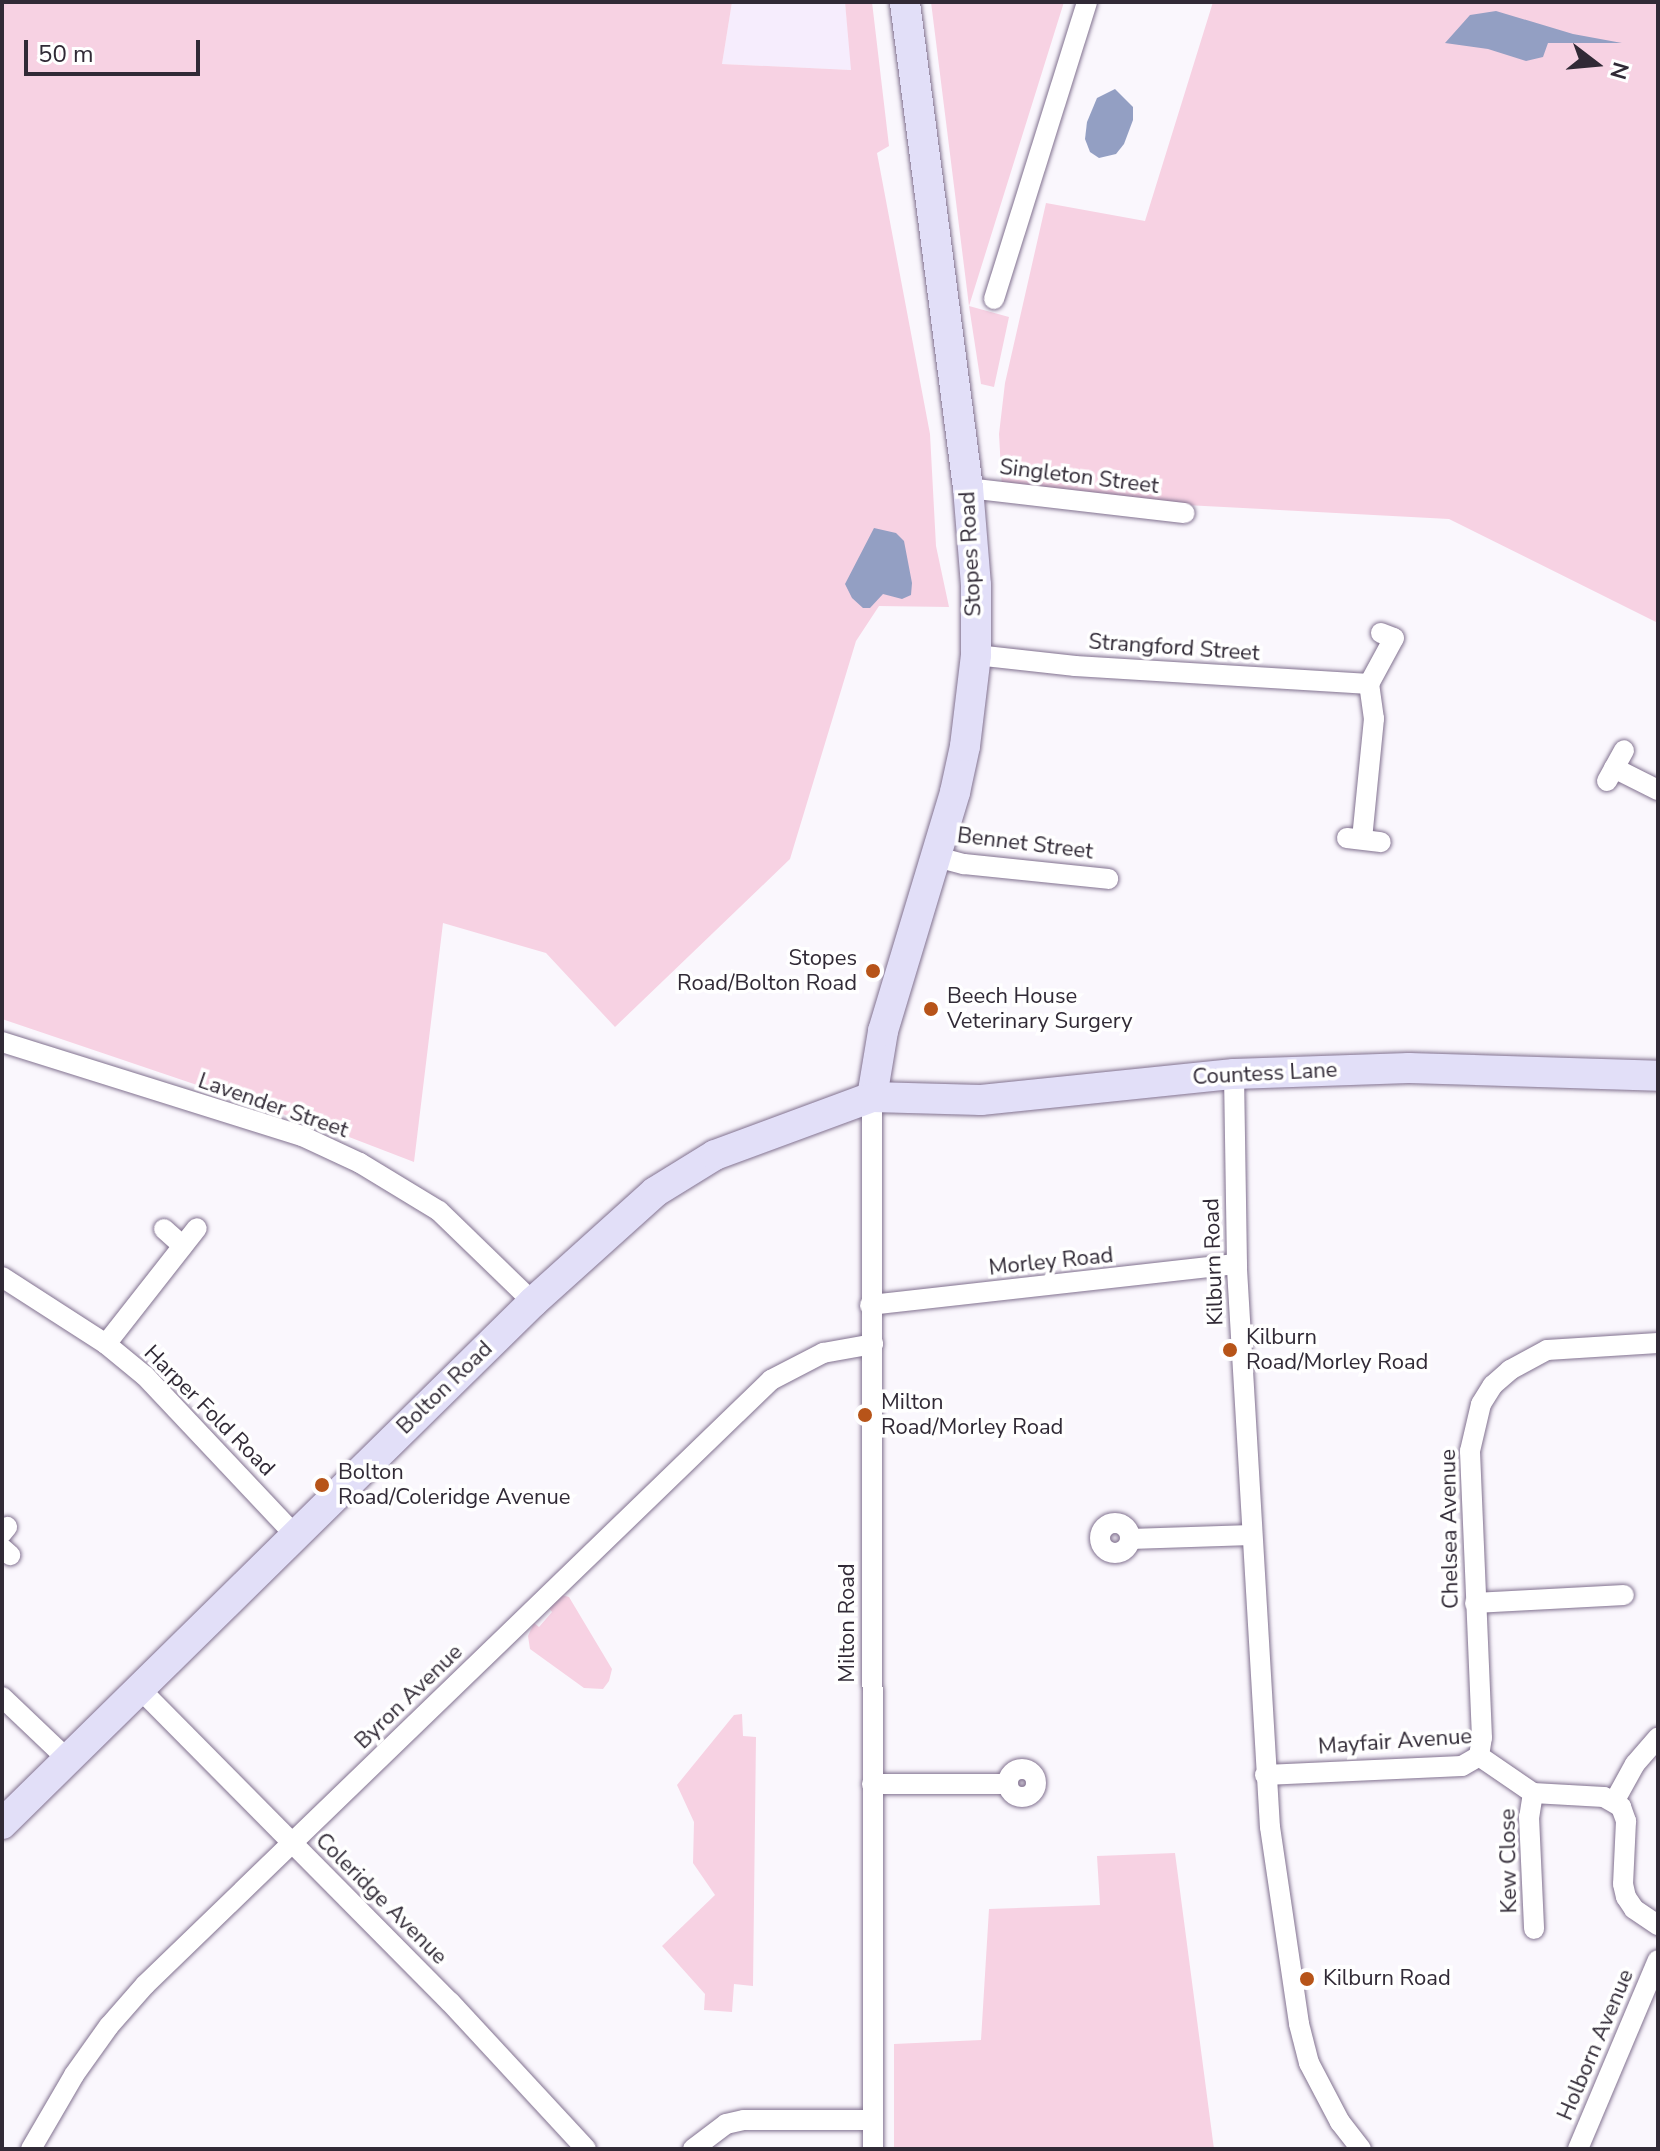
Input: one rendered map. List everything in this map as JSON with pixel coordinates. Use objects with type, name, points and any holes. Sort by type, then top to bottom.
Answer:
[{"type":"main road","name":"Stopes Road","points":[[872,1097],[883,1031],[937,857],[965,746],[976,655],[976,585],[968,488],[905,2]]},
{"type":"main road","name":"Countess Lane","points":[[872,1097],[981,1100],[1234,1074],[1409,1068],[1658,1076]]},
{"type":"main road","name":"Bolton Road","points":[[2,1824],[533,1302],[655,1192],[715,1155],[872,1097]]},
{"type":"street","points":[[994,299],[1087,2]]},
{"type":"street","name":"Singleton Street","points":[[968,488],[1185,513]]},
{"type":"street","points":[[1363,839],[1374,719],[1369,684],[1394,638],[1381,633]]},
{"type":"street","name":"Strangford Street","points":[[976,655],[1075,666],[1369,684]]},
{"type":"street","points":[[1615,766],[1658,790]]},
{"type":"street","name":"Bennet Street","points":[[937,857],[964,864],[1108,879]]},
{"type":"street","name":"Lavender Street","points":[[2,1042],[302,1136],[360,1163],[439,1211],[533,1302]]},
{"type":"street","name":"Kilburn Road","points":[[1234,1074],[1237,1264],[1265,1775],[1299,2024],[1309,2063],[1324,2095],[1361,2149]]},
{"type":"street","name":"Milton Road","points":[[872,1097],[873,2149]]},
{"type":"street","points":[[106,1344],[197,1228]]},
{"type":"street","points":[[164,1229],[183,1246]]},
{"type":"street","name":"Morley Road","points":[[870,1305],[1237,1264]]},
{"type":"street","name":"Harper Fold Road","points":[[2,1277],[106,1344],[155,1386],[294,1534]]},
{"type":"street","name":"Chelsea Avenue","points":[[1479,1756],[1482,1738],[1470,1451],[1481,1404],[1493,1385],[1529,1357],[1547,1350],[1658,1343]]},
{"type":"street","name":"Byron Avenue","points":[[31,2149],[74,2075],[124,2008],[771,1380],[823,1353],[873,1344]]},
{"type":"street","points":[[1130,1539],[1252,1535]]},
{"type":"street","points":[[1475,1603],[1624,1595]]},
{"type":"street","name":"Coleridge Avenue","points":[[138,1687],[450,2002],[586,2149]]},
{"type":"street","points":[[2,1697],[66,1758]]},
{"type":"street","points":[[1614,1802],[1635,1764],[1658,1738]]},
{"type":"street","name":"Mayfair Avenue","points":[[1265,1775],[1462,1766],[1472,1763],[1479,1756],[1533,1793]]},
{"type":"street","points":[[872,1784],[1007,1784]]},
{"type":"street","points":[[1533,1793],[1586,1794],[1621,1807],[1626,1821],[1623,1884],[1626,1897],[1634,1909],[1658,1925]]},
{"type":"street","name":"Kew Close","points":[[1533,1793],[1529,1817],[1534,1929]]},
{"type":"street","name":"Holborn Avenue","points":[[1578,2149],[1658,1960]]},
{"type":"street","points":[[693,2149],[726,2124],[744,2120],[873,2120]]},
{"type":"shaded area","points":[[2,2],[732,2],[722,64],[851,70],[845,2],[872,2],[889,146],[877,153],[930,434],[936,546],[949,607],[879,606],[856,641],[790,859],[615,1027],[546,953],[443,923],[414,1162],[336,1132],[2,1019]]},
{"type":"shaded area","points":[[732,2],[845,2],[852,70],[722,64]]},
{"type":"shaded area","points":[[931,2],[1064,2],[969,306]]},
{"type":"shaded area","points":[[1213,2],[1658,2],[1658,623],[1449,519],[1166,504],[1002,488],[999,434],[1005,383],[1046,203],[1145,221]]},
{"type":"shaded area","points":[[969,306],[1009,317],[994,387],[981,384]]},
{"type":"shaded area","points":[[562,1595],[569,1597],[612,1669],[603,1689],[584,1688],[530,1649],[528,1636],[534,1623],[539,1627],[552,1612],[549,1608]]},
{"type":"shaded area","points":[[742,1714],[743,1736],[756,1737],[753,1986],[734,1984],[732,2012],[704,2010],[705,1994],[662,1946],[715,1895],[693,1863],[694,1822],[677,1785],[734,1715]]},
{"type":"shaded area","points":[[1175,1853],[1214,2149],[894,2149],[894,2044],[981,2040],[989,1909],[1100,1905],[1097,1856]]},
{"type":"water","points":[[1496,11],[1573,34],[1622,43],[1548,43],[1543,57],[1526,61],[1488,49],[1445,43],[1470,15]]},
{"type":"water","points":[[1115,89],[1133,107],[1133,120],[1124,144],[1116,154],[1099,158],[1090,152],[1085,139],[1087,122],[1097,98]]},
{"type":"water","points":[[874,528],[896,533],[904,541],[912,583],[911,595],[902,599],[883,594],[870,608],[863,608],[852,598],[845,584]]},
{"type":"place","name":"Stopes Road/Bolton Road","points":[[873,971]]},
{"type":"place","name":"Beech House Veterinary Surgery","points":[[931,1009]]},
{"type":"place","name":"Kilburn Road/Morley Road","points":[[1230,1350]]},
{"type":"place","name":"Milton Road/Morley Road","points":[[865,1415]]},
{"type":"place","name":"Bolton Road/Coleridge Avenue","points":[[322,1485]]},
{"type":"place","name":"Kilburn Road","points":[[1307,1979]]}]
